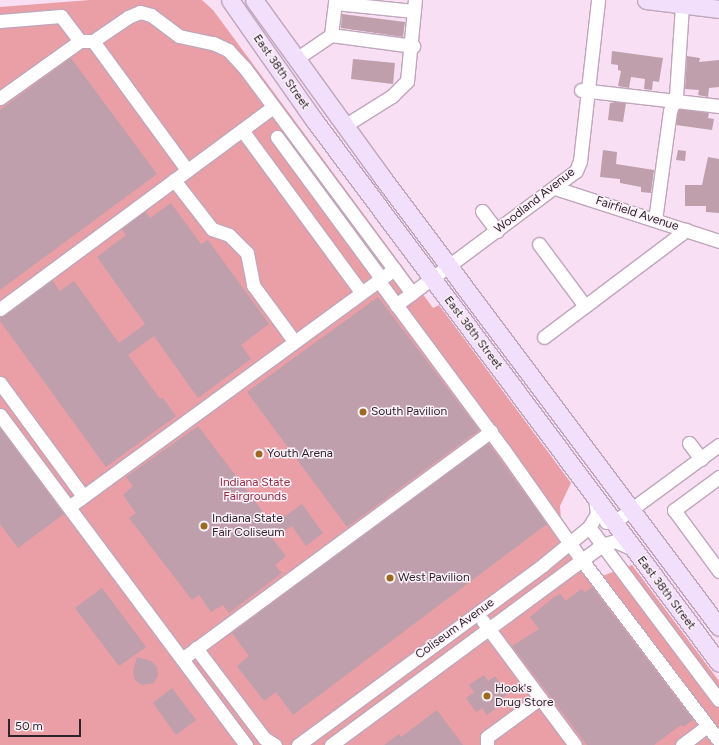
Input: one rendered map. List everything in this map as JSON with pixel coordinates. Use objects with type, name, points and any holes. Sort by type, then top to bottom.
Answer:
[{"type":"main road","name":"East 38th Street","points":[[230,0],[314,120],[719,663]]},
{"type":"main road","name":"East 38th Street","points":[[254,0],[344,126],[719,627]]},
{"type":"main road","points":[[265,0],[279,37]]},
{"type":"main road","points":[[646,0],[719,9]]},
{"type":"street","name":"Woodland Avenue","points":[[396,305],[555,188],[572,175],[578,166],[585,90],[598,0]]},
{"type":"street","points":[[331,35],[335,1],[415,6],[413,46],[407,81],[404,86],[344,126]]},
{"type":"street","points":[[655,220],[670,112],[675,101],[681,46],[682,4]]},
{"type":"street","points":[[0,98],[80,41],[93,42],[128,17],[146,12],[179,36],[213,43],[228,50],[240,62],[412,293]]},
{"type":"street","points":[[0,21],[61,16],[80,41]]},
{"type":"street","points":[[296,60],[331,35],[413,46]]},
{"type":"street","points":[[93,42],[187,170]]},
{"type":"street","points":[[585,90],[719,106]]},
{"type":"street","points":[[0,309],[274,107]]},
{"type":"street","points":[[242,130],[361,292]]},
{"type":"street","points":[[277,137],[396,305],[491,431],[570,543],[719,741]]},
{"type":"street","points":[[174,180],[212,229],[229,235],[246,253],[254,285],[294,341]]},
{"type":"street","name":"Fairfield Avenue","points":[[555,188],[719,241]]},
{"type":"street","points":[[482,211],[496,231]]},
{"type":"street","points":[[544,337],[686,230]]},
{"type":"street","points":[[539,244],[585,306]]},
{"type":"street","points":[[69,507],[394,268]]},
{"type":"street","points":[[0,383],[83,496]]},
{"type":"street","points":[[0,415],[246,745]]},
{"type":"street","points":[[11,430],[26,419]]},
{"type":"street","points":[[182,659],[491,431]]},
{"type":"street","points":[[689,443],[701,459]]},
{"type":"street","points":[[606,543],[614,522],[719,446]]},
{"type":"street","points":[[43,472],[57,461]]},
{"type":"street","points":[[719,477],[674,510],[719,571]]},
{"type":"street","points":[[592,524],[598,508],[593,495]]},
{"type":"street","points":[[592,524],[614,522]]},
{"type":"street","points":[[592,524],[719,700]]},
{"type":"street","name":"Coliseum Avenue","points":[[298,745],[521,581],[592,524]]},
{"type":"street","points":[[606,543],[621,543],[636,551]]},
{"type":"street","name":"Coliseum Avenue","points":[[331,745],[488,628],[606,543]]},
{"type":"street","points":[[521,581],[532,596]]},
{"type":"street","points":[[477,613],[575,745]]},
{"type":"street","points":[[433,645],[445,661]]},
{"type":"street","points":[[196,648],[265,743]]},
{"type":"street","points":[[202,685],[216,674]]},
{"type":"street","points":[[390,677],[401,694]]},
{"type":"street","points":[[487,745],[487,737],[540,698]]},
{"type":"street","points":[[346,710],[357,726]]},
{"type":"street","points":[[682,745],[707,726]]},
{"type":"green space","name":"Indiana State Fairgrounds","points":[[90,0],[202,0],[213,10],[433,308],[439,305],[571,483],[560,506],[561,521],[578,545],[602,576],[632,565],[719,681],[719,745],[0,745],[0,7]]},
{"type":"building","points":[[342,14],[405,22],[403,37],[341,28]]},
{"type":"building","points":[[612,51],[663,58],[659,82],[653,81],[652,90],[644,89],[645,79],[631,77],[629,88],[618,86],[621,71],[618,70],[618,65],[611,64]]},
{"type":"building","points":[[687,56],[700,58],[699,62],[719,60],[719,87],[709,88],[708,97],[698,95],[699,90],[685,89]]},
{"type":"building","points":[[71,58],[157,174],[0,290],[0,110]]},
{"type":"building","points":[[353,59],[395,63],[393,84],[351,79]]},
{"type":"building","points":[[610,103],[626,103],[623,122],[608,120]]},
{"type":"building","points":[[679,109],[709,113],[708,118],[714,119],[712,130],[676,125]]},
{"type":"building","points":[[603,150],[617,152],[616,164],[654,170],[651,193],[641,192],[641,187],[620,183],[620,179],[600,177]]},
{"type":"building","points":[[678,150],[686,151],[685,161],[676,160]]},
{"type":"building","points":[[708,157],[719,159],[719,213],[706,212],[706,206],[685,206],[685,185],[702,185]]},
{"type":"building","points":[[171,203],[201,244],[208,240],[269,324],[241,345],[251,359],[198,398],[154,336],[128,355],[160,399],[163,398],[176,416],[106,467],[0,321],[0,318],[52,280],[60,291],[74,281],[119,343],[145,324],[97,257],[126,235],[122,230],[145,211],[150,218]]},
{"type":"building","name":"South Pavilion","points":[[378,297],[479,430],[347,527],[247,392]]},
{"type":"building","name":"Indiana State Fair Coliseum","points":[[198,426],[273,525],[302,504],[323,533],[306,546],[292,526],[272,538],[286,556],[275,565],[282,573],[229,613],[223,605],[211,612],[199,595],[192,600],[129,518],[136,513],[123,495],[133,486],[126,477]]},
{"type":"building","points":[[0,428],[64,514],[18,548],[0,524]]},
{"type":"building","name":"West Pavilion","points":[[488,443],[547,524],[293,715],[276,692],[264,701],[237,666],[249,656],[232,633]]},
{"type":"building","points":[[592,587],[693,720],[683,727],[681,725],[654,745],[587,745],[512,646],[539,629],[530,617],[554,597],[560,594],[566,601],[581,589],[585,592]]},
{"type":"building","points":[[102,588],[146,647],[119,666],[75,608]]},
{"type":"building","points":[[137,657],[151,661],[157,667],[158,675],[154,683],[142,685],[135,680],[133,672]]},
{"type":"building","name":"Hook's Drug Store","points":[[484,675],[488,681],[495,676],[508,694],[503,697],[506,701],[487,715],[482,708],[476,712],[466,698],[474,692],[469,685]]},
{"type":"building","points":[[172,688],[196,720],[176,735],[153,703]]},
{"type":"building","points":[[437,710],[463,745],[384,745],[399,734],[401,737]]},
{"type":"place","name":"South Pavilion","points":[[363,412]]},
{"type":"place","name":"Youth Arena","points":[[259,454]]},
{"type":"place","name":"Indiana State Fair Coliseum","points":[[204,526]]},
{"type":"place","name":"West Pavilion","points":[[390,578]]},
{"type":"place","name":"Hook's Drug Store","points":[[487,696]]}]
